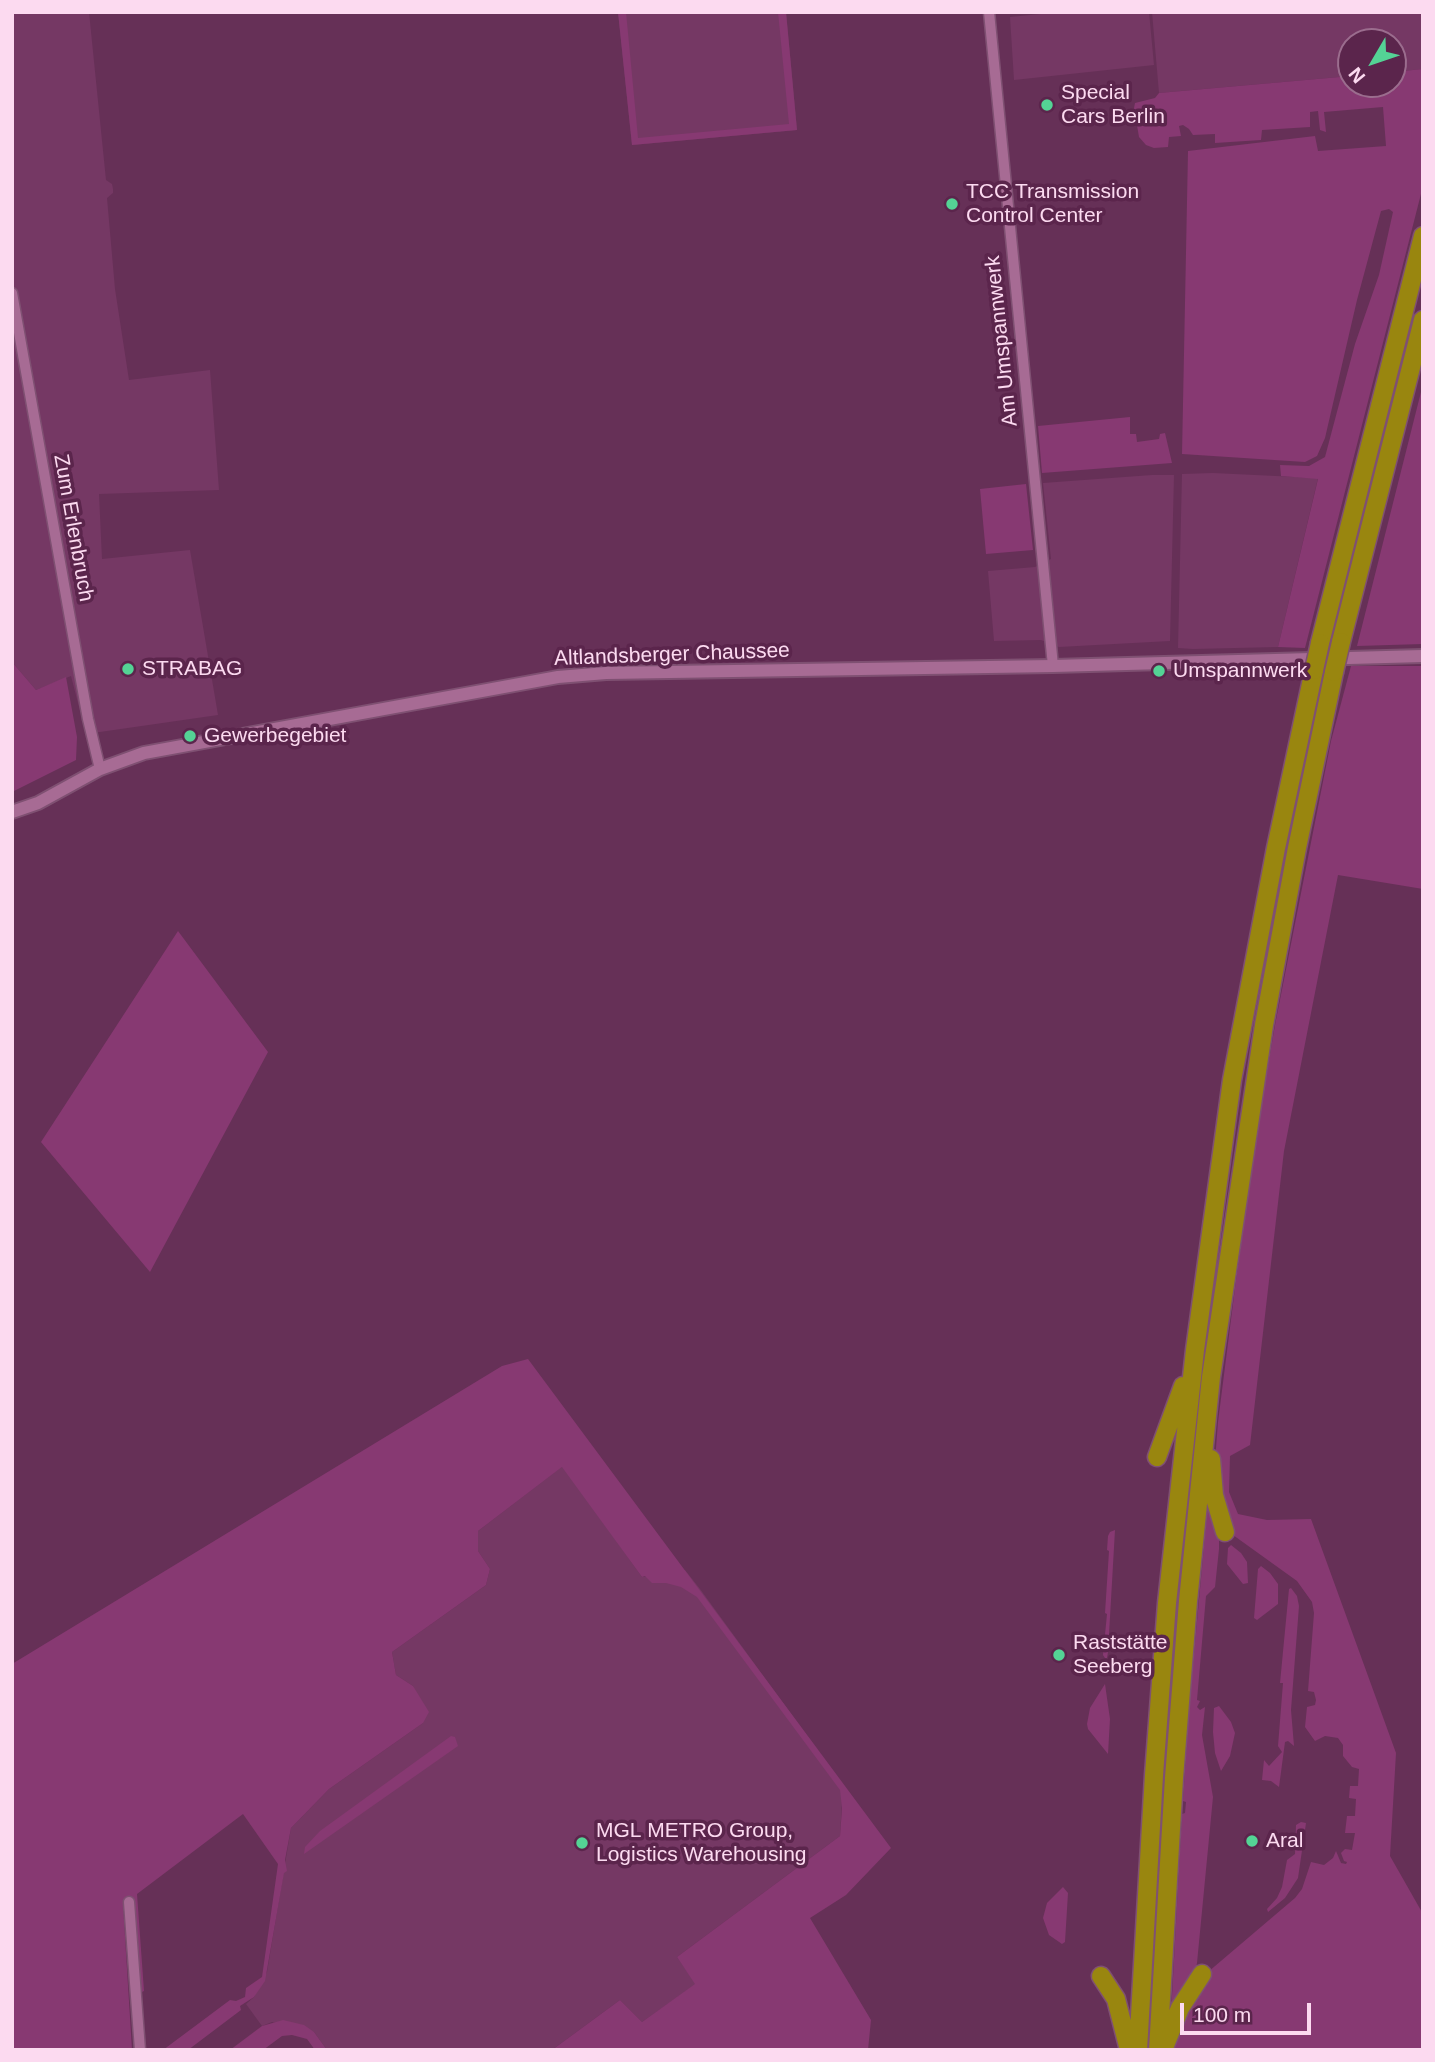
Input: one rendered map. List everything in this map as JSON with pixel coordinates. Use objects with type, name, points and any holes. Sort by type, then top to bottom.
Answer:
[{"type":"highway","points":[[1138,2050],[1167,1603],[1195,1350],[1232,1080],[1276,848],[1320,643],[1423,236]]},
{"type":"highway","points":[[1161,2050],[1174,1778],[1188,1601],[1208,1406],[1264,1025],[1334,671],[1423,320]]},
{"type":"highway","points":[[1157,1457],[1195,1350]]},
{"type":"highway","points":[[1208,1406],[1212,1483],[1225,1532]]},
{"type":"highway","points":[[1161,2050],[1180,2008],[1202,1973]]},
{"type":"highway","points":[[1101,1976],[1116,1999],[1129,2050]]},
{"type":"street","name":"Am Umspannwerk","points":[[989,12],[1053,666]]},
{"type":"street","name":"Zum Erlenbruch","points":[[12,293],[88,719],[100,769]]},
{"type":"street","name":"Altlandsberger Chaussee","points":[[12,812],[38,803],[124,758],[166,748],[558,677],[606,673],[1053,666],[1423,656]]},
{"type":"street","points":[[129,1902],[140,2050]]},
{"type":"shaded area","points":[[12,12],[89,12],[106,180],[112,184],[113,189],[113,193],[107,198],[115,289],[129,380],[210,370],[219,490],[99,494],[102,559],[190,550],[218,715],[86,734],[71,676],[36,690],[12,662]]},
{"type":"shaded area","points":[[618,12],[786,12],[797,130],[632,145]]},
{"type":"shaded area","points":[[618,12],[626,12],[638,138],[789,124],[778,12],[786,12],[797,130],[632,145]]},
{"type":"shaded area","name":"Special Cars Berlin","points":[[1061,12],[1149,12],[1154,65],[1014,80],[1010,17]]},
{"type":"shaded area","points":[[1152,12],[1423,12],[1423,69],[1407,71],[1407,28],[1337,28],[1337,77],[1159,93]]},
{"type":"shaded area","points":[[1423,69],[1423,186],[1305,648],[1278,647],[1318,479],[1281,476],[1280,465],[1309,466],[1325,457],[1355,344],[1379,275],[1393,212],[1389,209],[1381,211],[1325,438],[1317,456],[1305,462],[1182,454],[1188,151],[1315,136],[1318,151],[1386,146],[1383,107],[1324,112],[1326,132],[1320,130],[1318,111],[1310,112],[1310,127],[1262,130],[1261,140],[1215,143],[1215,134],[1193,135],[1183,125],[1179,126],[1181,136],[1169,137],[1168,147],[1154,148],[1146,145],[1139,137],[1135,103],[1155,98],[1159,93],[1337,77],[1337,98],[1407,98],[1407,71]]},
{"type":"shaded area","points":[[1423,384],[1423,644],[1357,646]]},
{"type":"shaded area","points":[[1130,417],[1130,434],[1136,434],[1137,442],[1159,439],[1160,434],[1165,433],[1172,463],[1042,473],[1038,426]]},
{"type":"shaded area","points":[[1182,474],[1318,478],[1278,647],[1178,648]]},
{"type":"shaded area","points":[[1174,475],[1170,641],[1059,647],[1041,640],[994,641],[988,571],[1035,567],[1051,559],[1043,483]]},
{"type":"shaded area","points":[[1026,484],[1033,550],[986,554],[980,489]]},
{"type":"shaded area","points":[[12,662],[36,690],[66,677],[77,737],[76,760],[12,792]]},
{"type":"shaded area","points":[[1351,666],[1423,666],[1423,889],[1338,875],[1284,1151],[1250,1445],[1230,1456],[1229,1492],[1238,1514],[1267,1520],[1311,1519],[1396,1753],[1390,1856],[1423,1914],[1423,2050],[1172,2050],[1175,2035],[1208,1972],[1295,1898],[1302,1889],[1311,1862],[1324,1865],[1333,1858],[1336,1851],[1341,1863],[1346,1864],[1341,1853],[1345,1849],[1352,1850],[1355,1833],[1345,1833],[1347,1816],[1355,1816],[1356,1799],[1349,1798],[1350,1786],[1358,1786],[1359,1769],[1352,1767],[1343,1756],[1343,1745],[1338,1738],[1325,1736],[1315,1741],[1305,1727],[1307,1707],[1315,1705],[1316,1700],[1314,1692],[1308,1691],[1314,1613],[1312,1602],[1297,1581],[1233,1535],[1214,1474],[1218,1422],[1254,1147],[1275,1025],[1331,741]]},
{"type":"shaded area","points":[[178,931],[268,1052],[150,1272],[41,1142]]},
{"type":"shaded area","points":[[528,1359],[891,1848],[846,1895],[810,1918],[871,2020],[868,2050],[552,2050],[620,2000],[642,2022],[695,1984],[677,1957],[840,1836],[842,1808],[840,1790],[697,1597],[681,1587],[652,1583],[645,1576],[642,1577],[562,1467],[478,1531],[478,1551],[490,1569],[486,1585],[392,1652],[396,1675],[413,1686],[429,1712],[423,1723],[329,1789],[291,1828],[285,1860],[287,1871],[284,1873],[265,1981],[254,1997],[188,2050],[163,2050],[230,2000],[236,2001],[245,1997],[246,1988],[262,1977],[278,1864],[243,1814],[137,1894],[144,1991],[140,1993],[132,1897],[123,1904],[132,2050],[12,2050],[12,1664],[502,1366]]},
{"type":"shaded area","points":[[563,1466],[642,1577],[685,1570],[700,1589],[843,1785],[840,1836],[677,1957],[696,1984],[642,2022],[620,2000],[552,2050],[327,2050],[314,2032],[272,2022],[262,2026],[246,2004],[254,1997],[267,1972],[291,1828],[329,1789],[423,1723],[413,1686],[396,1675],[392,1652],[486,1585],[490,1569],[478,1551],[478,1531]]},
{"type":"shaded area","points":[[1209,1492],[1219,1535],[1219,1549],[1215,1587],[1206,1596],[1197,1700],[1200,1701],[1197,1707],[1200,1710],[1205,1707],[1202,1735],[1213,1797],[1195,1974],[1171,2014],[1182,1814],[1185,1813],[1186,1802],[1183,1801],[1189,1708]]},
{"type":"shaded area","points":[[1115,1530],[1108,1652],[1105,1658],[1108,1536]]},
{"type":"shaded area","points":[[1231,1545],[1247,1562],[1248,1583],[1243,1584],[1227,1564],[1228,1548]]},
{"type":"shaded area","points":[[1261,1566],[1278,1584],[1278,1604],[1257,1620],[1254,1618],[1258,1569]]},
{"type":"shaded area","points":[[1291,1588],[1297,1596],[1299,1606],[1291,1710],[1294,1746],[1288,1741],[1285,1742],[1279,1787],[1271,1781],[1262,1780],[1264,1760],[1269,1766],[1282,1752],[1278,1746],[1283,1683],[1280,1683]]},
{"type":"shaded area","points":[[1105,1684],[1110,1719],[1108,1754],[1087,1724],[1090,1708]]},
{"type":"shaded area","points":[[1219,1706],[1231,1722],[1235,1733],[1230,1756],[1221,1771],[1215,1753],[1213,1732],[1214,1708]]},
{"type":"shaded area","points":[[451,1736],[455,1737],[458,1746],[304,1854],[305,1847],[320,1831]]},
{"type":"shaded area","points":[[1306,1823],[1298,1878],[1285,1898],[1268,1912],[1267,1909],[1282,1887],[1287,1860],[1295,1854],[1296,1825]]},
{"type":"shaded area","points":[[1063,1887],[1068,1893],[1065,1942],[1062,1944],[1049,1935],[1043,1918],[1047,1903]]},
{"type":"shaded area","points":[[283,2020],[304,2025],[314,2032],[327,2050],[315,2050],[307,2039],[292,2035],[282,2036],[263,2050],[230,2050],[262,2026]]},
{"type":"place","name":"Special Cars Berlin","points":[[1047,105]]},
{"type":"place","name":"TCC Transmission Control Center","points":[[952,204]]},
{"type":"place","name":"STRABAG","points":[[128,669]]},
{"type":"place","name":"Umspannwerk","points":[[1159,671]]},
{"type":"place","name":"Gewerbegebiet","points":[[190,736]]},
{"type":"place","name":"Raststätte Seeberg","points":[[1059,1655]]},
{"type":"place","name":"Aral","points":[[1252,1841]]},
{"type":"place","name":"MGL METRO Group, Logistics Warehousing","points":[[582,1843]]}]
